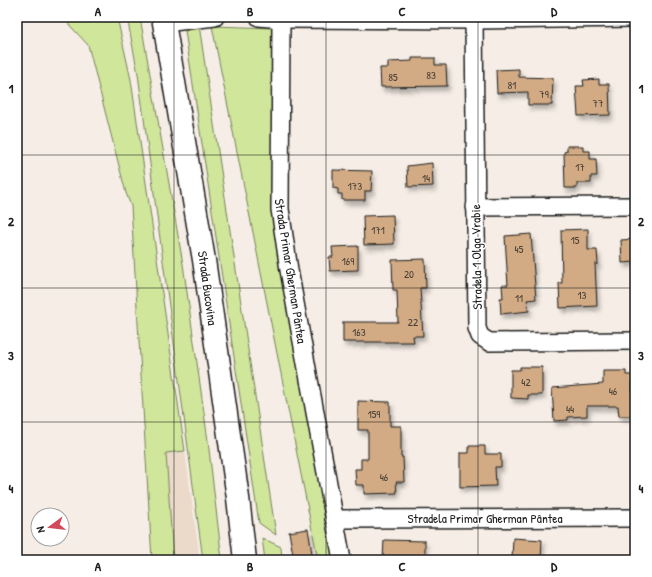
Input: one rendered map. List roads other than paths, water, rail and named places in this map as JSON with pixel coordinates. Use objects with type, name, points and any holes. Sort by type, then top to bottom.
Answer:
[{"type":"main road","name":"Strada Bucovina","points":[[164,20],[204,260],[245,560]]},
{"type":"street","points":[[164,20],[215,17]]},
{"type":"street","points":[[259,17],[281,19],[635,18]]},
{"type":"street","name":"Strada Primar Gherman Pântea","points":[[281,19],[280,208],[289,270],[342,560]]},
{"type":"street","name":"Stradela 1 Olga Vrabie","points":[[478,19],[475,207],[477,328],[480,336],[484,340],[490,342],[635,341]]},
{"type":"street","points":[[475,207],[635,206]]},
{"type":"street","name":"Stradela Primar Gherman Pântea","points":[[334,519],[635,518]]}]
